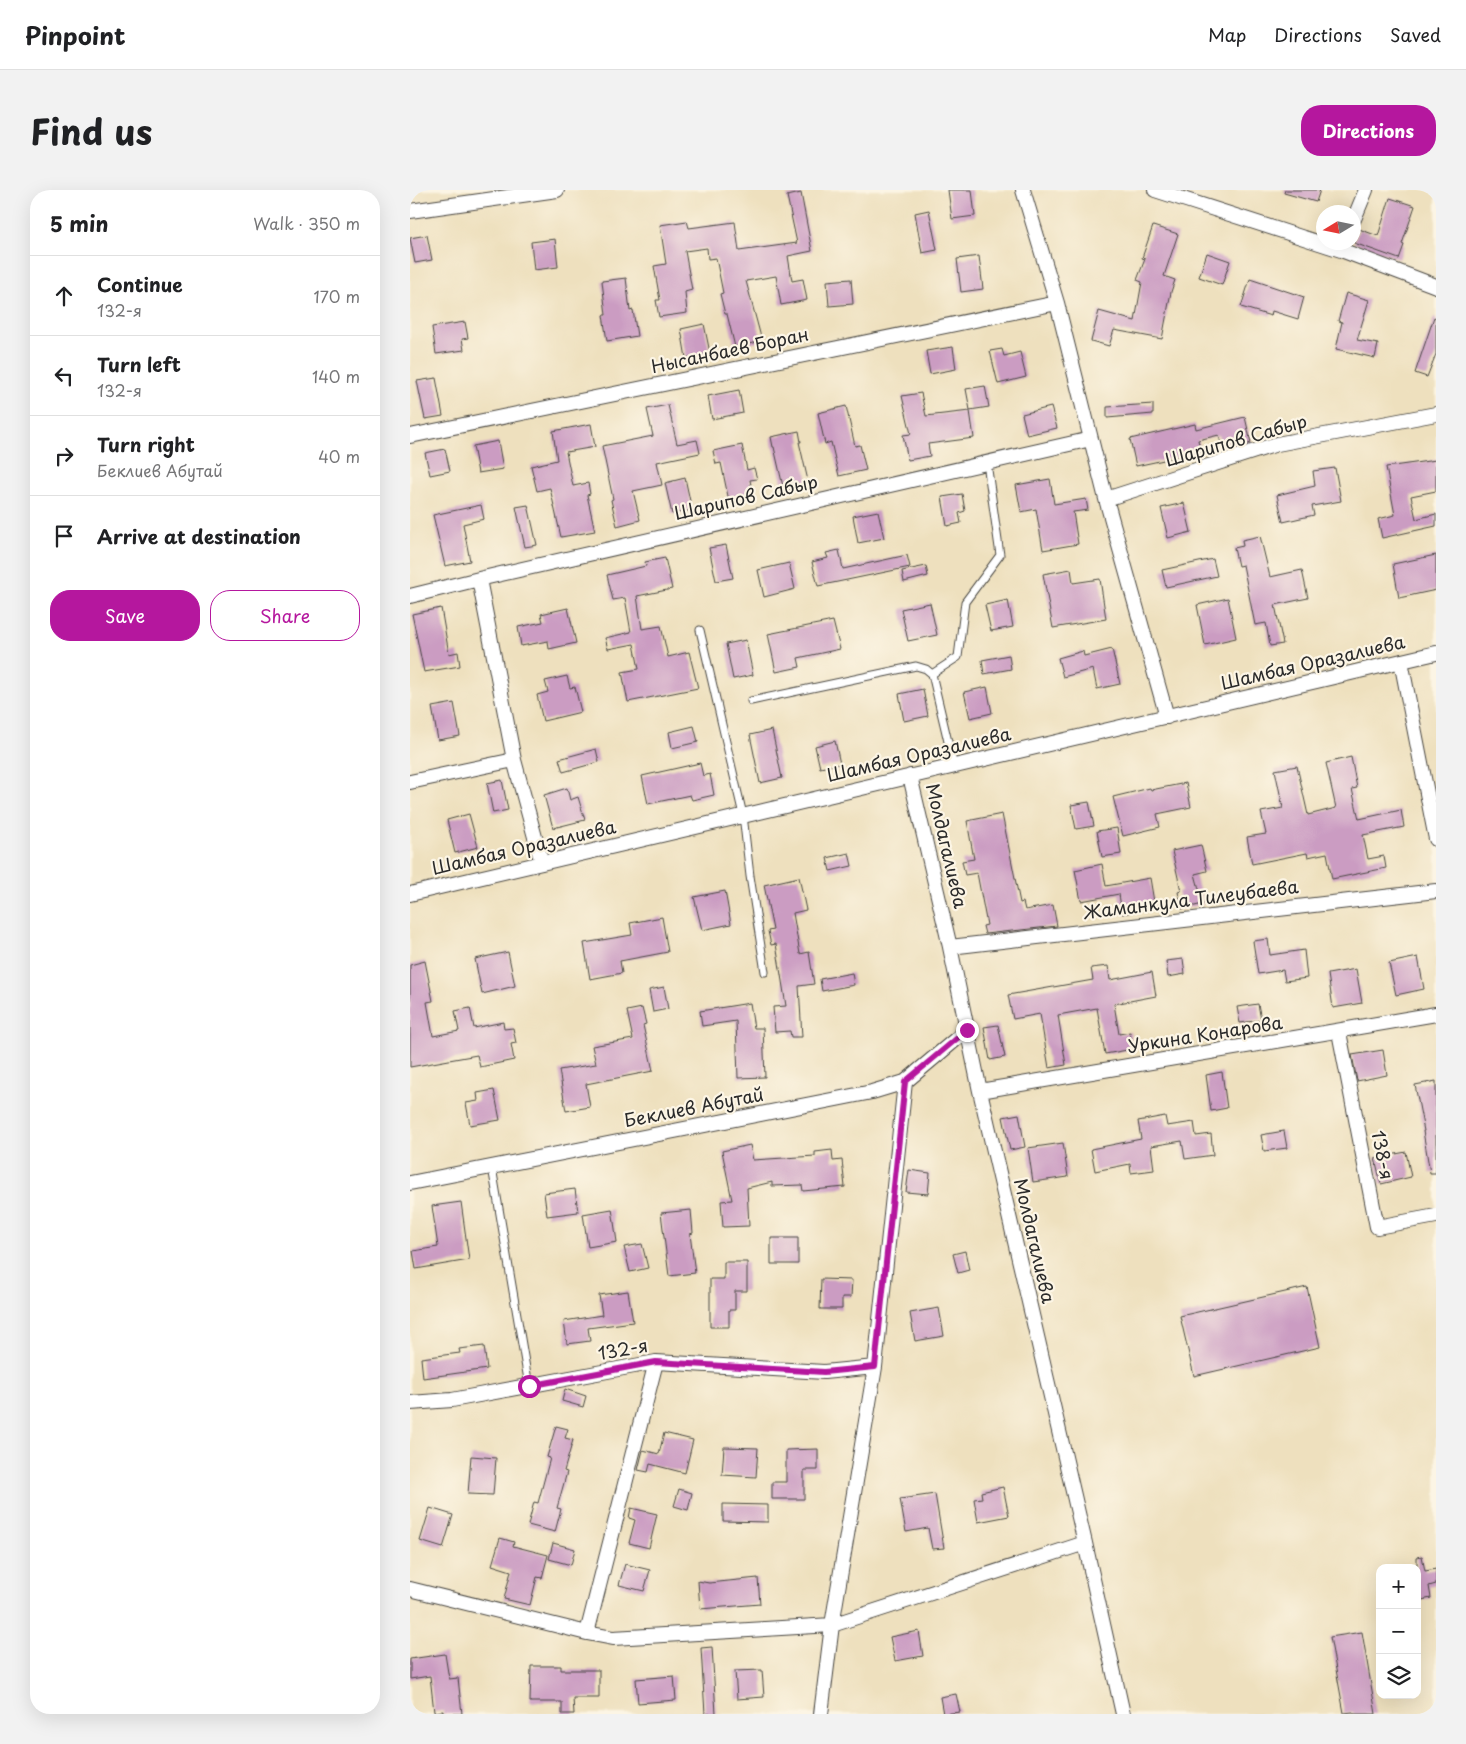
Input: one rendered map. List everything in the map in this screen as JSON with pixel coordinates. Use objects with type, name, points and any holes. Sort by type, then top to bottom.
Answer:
[{"type":"street","points":[[410,211],[557,190]]},
{"type":"street","points":[[1023,190],[1057,302],[1106,499],[1167,717]]},
{"type":"street","points":[[1155,190],[1316,238]]},
{"type":"street","points":[[1360,205],[1366,190]]},
{"type":"street","points":[[1351,250],[1436,286]]},
{"type":"street","name":"Нысанбаев Боран","points":[[410,436],[1057,302]]},
{"type":"street","name":"Шарипов Сабыр","points":[[1106,499],[1277,444],[1436,414]]},
{"type":"street","name":"Шарипов Сабыр","points":[[410,596],[1091,439]]},
{"type":"street","points":[[479,579],[514,760],[542,863]]},
{"type":"street","name":"Шамбая Оразалиева","points":[[410,894],[1436,653]]},
{"type":"street","points":[[1401,662],[1436,839]]},
{"type":"street","points":[[410,782],[514,760]]},
{"type":"street","name":"Молдагалиева","points":[[910,776],[1123,1714]]},
{"type":"street","name":"Жаманкула Тилеубаева","points":[[950,947],[1436,891]]},
{"type":"street","name":"Уркина Конарова","points":[[980,1091],[1436,1014]]},
{"type":"street","name":"Беклиев Абутай","points":[[410,1183],[872,1092],[905,1082],[967,1030]]},
{"type":"street","name":"138-я","points":[[1338,1032],[1377,1227],[1436,1216]]},
{"type":"street","points":[[821,1714],[832,1626],[875,1367],[905,1082]]},
{"type":"street","points":[[587,1633],[656,1362]]},
{"type":"street","name":"132-я","points":[[410,1403],[452,1400],[656,1362],[824,1372],[875,1367]]},
{"type":"street","points":[[410,1589],[613,1638],[832,1626],[1085,1543]]},
{"type":"lane","points":[[932,674],[958,657],[964,602],[1000,555],[987,463]]},
{"type":"lane","points":[[700,630],[743,815],[750,876],[765,972]]},
{"type":"lane","points":[[751,701],[916,666],[926,669],[932,674],[954,767]]},
{"type":"lane","points":[[492,1167],[529,1386]]},
{"type":"building","points":[[948,190],[972,190],[975,216],[952,219]]},
{"type":"building","points":[[1285,190],[1320,190],[1316,202],[1284,193]]},
{"type":"building","points":[[801,193],[812,251],[788,256],[792,281],[803,279],[807,300],[781,305],[776,276],[746,281],[762,341],[735,347],[720,294],[723,293],[716,258],[708,259],[707,248],[685,251],[692,290],[685,292],[687,313],[659,317],[656,300],[660,300],[654,266],[666,264],[660,225],[687,221],[689,228],[735,222],[739,251],[797,243],[787,196]]},
{"type":"building","points":[[1390,198],[1415,206],[1399,259],[1361,245],[1361,230],[1378,236]]},
{"type":"building","points":[[929,210],[937,250],[922,253],[915,213]]},
{"type":"building","points":[[1153,226],[1178,234],[1164,276],[1175,280],[1162,339],[1114,330],[1109,346],[1091,341],[1099,311],[1135,321],[1142,282],[1137,280],[1145,259],[1142,258]]},
{"type":"building","points":[[427,235],[432,260],[415,263],[410,238]]},
{"type":"building","points":[[555,239],[558,267],[534,270],[531,242]]},
{"type":"building","points":[[1207,253],[1230,261],[1222,285],[1199,277]]},
{"type":"building","points":[[979,256],[983,289],[961,292],[957,259]]},
{"type":"building","points":[[626,278],[630,311],[633,310],[637,336],[607,341],[603,315],[606,315],[602,281]]},
{"type":"building","points":[[851,279],[853,304],[829,306],[827,281]]},
{"type":"building","points":[[1250,279],[1304,297],[1298,319],[1272,311],[1271,316],[1241,307]]},
{"type":"building","points":[[1346,293],[1369,300],[1357,340],[1378,344],[1375,358],[1336,349],[1342,322],[1338,321]]},
{"type":"building","points":[[1434,317],[1436,318],[1436,354],[1427,377],[1415,373]]},
{"type":"building","points":[[465,322],[468,338],[462,339],[464,350],[436,354],[432,327]]},
{"type":"building","points":[[704,324],[710,353],[686,358],[681,329]]},
{"type":"building","points":[[953,347],[956,369],[930,374],[926,351]]},
{"type":"building","points":[[1002,349],[1004,356],[1020,352],[1026,377],[998,384],[990,351]]},
{"type":"building","points":[[436,378],[443,416],[425,419],[417,381]]},
{"type":"building","points":[[985,386],[989,407],[970,410],[966,389]]},
{"type":"building","points":[[739,390],[743,413],[712,419],[708,396]]},
{"type":"building","points":[[921,393],[926,416],[970,411],[974,438],[928,444],[930,456],[908,460],[903,435],[911,434],[902,396]]},
{"type":"building","points":[[1153,404],[1153,414],[1107,418],[1107,407]]},
{"type":"building","points":[[668,405],[677,444],[697,440],[700,453],[657,462],[662,485],[633,491],[640,520],[617,526],[602,446],[653,436],[647,409]]},
{"type":"building","points":[[846,406],[855,446],[860,445],[866,470],[839,476],[831,442],[825,444],[818,413]]},
{"type":"building","points":[[1051,407],[1057,428],[1027,435],[1022,414]]},
{"type":"building","points":[[1245,417],[1251,443],[1223,452],[1219,435],[1198,440],[1201,452],[1136,466],[1130,439],[1195,424],[1196,429]]},
{"type":"building","points":[[591,424],[595,447],[566,452],[573,486],[588,483],[590,494],[587,495],[595,531],[561,537],[550,488],[537,491],[531,466],[557,460],[553,431]]},
{"type":"building","points":[[799,431],[801,442],[799,442],[809,485],[784,491],[771,437]]},
{"type":"building","points":[[498,441],[503,469],[478,473],[473,446]]},
{"type":"building","points":[[742,445],[747,470],[754,468],[757,479],[750,480],[753,495],[729,501],[721,463],[716,464],[713,451]]},
{"type":"building","points":[[445,449],[450,471],[430,475],[425,453]]},
{"type":"building","points":[[1436,460],[1436,491],[1411,496],[1416,519],[1436,514],[1436,526],[1382,538],[1378,519],[1395,515],[1386,467]]},
{"type":"building","points":[[1335,468],[1341,501],[1312,506],[1314,515],[1283,522],[1277,495],[1315,486],[1313,471]]},
{"type":"building","points":[[685,478],[692,510],[672,514],[665,483]]},
{"type":"building","points":[[1050,479],[1054,504],[1086,499],[1088,510],[1073,512],[1078,544],[1043,550],[1036,509],[1021,512],[1016,485]]},
{"type":"building","points":[[962,494],[965,511],[959,513],[961,523],[947,526],[942,497]]},
{"type":"building","points":[[1184,503],[1191,532],[1168,538],[1161,508]]},
{"type":"building","points":[[481,505],[484,519],[463,524],[470,561],[445,566],[433,515]]},
{"type":"building","points":[[528,505],[537,545],[525,547],[516,507]]},
{"type":"building","points":[[878,511],[884,538],[858,543],[853,516]]},
{"type":"building","points":[[1260,536],[1270,577],[1302,570],[1308,598],[1275,605],[1283,644],[1270,646],[1266,623],[1255,625],[1243,565],[1238,566],[1234,548],[1243,546],[1242,540]]},
{"type":"building","points":[[726,545],[733,578],[716,581],[709,548]]},
{"type":"building","points":[[839,550],[843,569],[907,555],[910,567],[818,586],[812,562],[828,558],[826,553]]},
{"type":"building","points":[[1436,555],[1436,590],[1399,598],[1393,564]]},
{"type":"building","points":[[665,558],[672,589],[637,596],[642,629],[661,626],[668,657],[689,652],[698,688],[628,702],[622,672],[639,669],[634,644],[608,649],[605,638],[631,632],[625,598],[613,600],[607,575],[646,566],[645,562]]},
{"type":"building","points":[[1213,559],[1217,576],[1166,587],[1162,570]]},
{"type":"building","points":[[789,563],[795,589],[764,597],[758,570]]},
{"type":"building","points":[[926,566],[928,576],[904,582],[902,571]]},
{"type":"building","points":[[1071,569],[1073,583],[1100,579],[1106,619],[1053,628],[1043,574]]},
{"type":"building","points":[[1228,598],[1236,638],[1205,645],[1197,605]]},
{"type":"building","points":[[1008,600],[1013,627],[991,631],[985,605]]},
{"type":"building","points":[[930,603],[937,635],[908,641],[901,609]]},
{"type":"building","points":[[441,608],[449,654],[458,652],[460,666],[424,672],[412,614]]},
{"type":"building","points":[[568,608],[576,643],[549,649],[548,641],[521,646],[518,627],[543,622],[541,614]]},
{"type":"building","points":[[833,621],[840,649],[798,658],[800,667],[776,672],[768,634]]},
{"type":"building","points":[[746,640],[753,675],[733,679],[726,644]]},
{"type":"building","points":[[1112,649],[1120,684],[1097,689],[1093,669],[1063,677],[1058,658],[1083,651],[1084,656]]},
{"type":"building","points":[[1009,655],[1011,669],[984,674],[982,660]]},
{"type":"building","points":[[567,676],[570,688],[575,687],[581,712],[543,721],[537,695],[548,692],[545,681]]},
{"type":"building","points":[[987,687],[992,713],[970,718],[964,692]]},
{"type":"building","points":[[923,689],[928,716],[904,721],[899,694]]},
{"type":"building","points":[[454,703],[460,736],[438,740],[432,707]]},
{"type":"building","points":[[694,726],[698,742],[672,748],[669,732]]},
{"type":"building","points":[[772,730],[782,778],[760,783],[750,735]]},
{"type":"building","points":[[835,741],[840,764],[820,768],[815,746]]},
{"type":"building","points":[[596,749],[599,762],[563,772],[559,759]]},
{"type":"building","points":[[1351,757],[1357,788],[1352,789],[1359,819],[1401,810],[1404,827],[1363,835],[1368,859],[1384,856],[1386,868],[1332,879],[1327,853],[1308,857],[1307,853],[1252,864],[1247,837],[1266,834],[1261,812],[1283,808],[1275,770],[1297,766],[1308,815],[1336,808],[1326,763]]},
{"type":"building","points":[[700,763],[703,776],[710,774],[714,795],[692,800],[690,795],[648,804],[642,776]]},
{"type":"building","points":[[502,780],[508,810],[493,813],[487,783]]},
{"type":"building","points":[[1186,783],[1191,807],[1157,814],[1160,827],[1123,836],[1113,797],[1150,788],[1151,790]]},
{"type":"building","points":[[567,788],[570,800],[578,797],[585,820],[553,828],[544,795]]},
{"type":"building","points":[[1089,802],[1094,826],[1076,829],[1071,805]]},
{"type":"building","points":[[469,814],[478,847],[455,853],[447,820]]},
{"type":"building","points":[[1002,814],[1020,903],[1023,902],[1025,910],[1053,905],[1057,926],[985,934],[983,926],[987,925],[977,873],[965,875],[962,861],[974,859],[967,821]]},
{"type":"building","points":[[1117,828],[1121,854],[1102,857],[1097,831]]},
{"type":"building","points":[[1201,845],[1207,871],[1195,874],[1203,904],[1182,909],[1178,892],[1181,891],[1172,851]]},
{"type":"building","points":[[849,853],[852,866],[830,871],[827,858]]},
{"type":"building","points":[[1102,864],[1106,886],[1150,878],[1155,908],[1122,914],[1119,894],[1081,901],[1075,870]]},
{"type":"building","points":[[799,877],[806,910],[793,913],[800,954],[809,952],[814,984],[799,986],[802,1037],[791,1037],[790,1031],[775,1032],[773,1007],[786,1006],[776,944],[771,945],[768,931],[773,930],[764,885]]},
{"type":"building","points":[[725,891],[731,924],[702,930],[694,897]]},
{"type":"building","points":[[662,917],[668,952],[620,961],[622,973],[590,979],[584,943],[632,935],[630,923]]},
{"type":"building","points":[[1268,939],[1270,955],[1304,950],[1307,978],[1285,981],[1283,970],[1258,974],[1253,941]]},
{"type":"building","points":[[508,952],[515,986],[482,994],[475,959]]},
{"type":"building","points":[[1418,957],[1424,989],[1396,995],[1389,963]]},
{"type":"building","points":[[1183,959],[1185,974],[1168,977],[1166,961]]},
{"type":"building","points":[[425,961],[433,1001],[427,1002],[433,1036],[459,1031],[455,1011],[470,1008],[474,1028],[503,1022],[504,1029],[513,1028],[516,1043],[511,1044],[514,1060],[480,1067],[477,1055],[410,1067],[410,965]]},
{"type":"building","points":[[1108,966],[1110,980],[1152,972],[1156,996],[1114,1004],[1119,1034],[1130,1032],[1133,1049],[1105,1054],[1097,1008],[1058,1015],[1066,1065],[1049,1068],[1040,1014],[1013,1019],[1008,995],[1093,980],[1091,968]]},
{"type":"building","points":[[1356,969],[1362,1003],[1333,1008],[1328,974]]},
{"type":"building","points":[[852,973],[854,985],[822,991],[820,979]]},
{"type":"building","points":[[664,987],[668,1009],[653,1012],[649,990]]},
{"type":"building","points":[[750,1003],[754,1028],[763,1028],[765,1077],[738,1078],[736,1021],[702,1026],[700,1011]]},
{"type":"building","points":[[1258,1004],[1261,1020],[1240,1023],[1237,1007]]},
{"type":"building","points":[[642,1008],[646,1024],[643,1025],[653,1071],[586,1084],[590,1107],[566,1111],[559,1070],[596,1064],[592,1046],[633,1039],[627,1011]]},
{"type":"building","points":[[998,1025],[1005,1057],[990,1060],[984,1027]]},
{"type":"building","points":[[1383,1050],[1387,1075],[1357,1081],[1352,1055]]},
{"type":"building","points":[[1222,1072],[1227,1108],[1211,1111],[1206,1075]]},
{"type":"building","points":[[1436,1081],[1436,1173],[1430,1173],[1415,1085]]},
{"type":"building","points":[[494,1090],[500,1120],[470,1125],[466,1103],[478,1101],[477,1093]]},
{"type":"building","points":[[1019,1114],[1025,1147],[1010,1150],[1003,1117]]},
{"type":"building","points":[[1165,1116],[1167,1126],[1194,1122],[1196,1136],[1211,1134],[1213,1155],[1185,1159],[1182,1141],[1151,1146],[1154,1170],[1131,1173],[1130,1164],[1095,1171],[1091,1149],[1141,1139],[1138,1121]]},
{"type":"building","points":[[1284,1131],[1287,1148],[1264,1151],[1261,1135]]},
{"type":"building","points":[[1063,1143],[1068,1177],[1033,1182],[1028,1148]]},
{"type":"building","points":[[750,1145],[753,1160],[815,1156],[815,1152],[832,1150],[833,1161],[842,1160],[845,1187],[803,1191],[802,1185],[772,1186],[772,1182],[747,1188],[749,1226],[723,1227],[721,1201],[732,1200],[722,1151]]},
{"type":"building","points":[[1406,1152],[1411,1177],[1381,1184],[1375,1158]]},
{"type":"building","points":[[909,1170],[930,1173],[928,1194],[906,1192]]},
{"type":"building","points":[[575,1189],[578,1212],[547,1216],[544,1193]]},
{"type":"building","points":[[461,1202],[469,1260],[416,1269],[413,1251],[438,1247],[432,1206]]},
{"type":"building","points":[[612,1209],[617,1242],[588,1247],[583,1214]]},
{"type":"building","points":[[691,1210],[693,1233],[690,1234],[695,1273],[669,1276],[661,1213]]},
{"type":"building","points":[[771,1238],[798,1238],[798,1264],[771,1264]]},
{"type":"building","points":[[642,1244],[648,1268],[630,1272],[624,1247]]},
{"type":"building","points":[[965,1251],[969,1270],[958,1273],[953,1254]]},
{"type":"building","points":[[724,1262],[747,1262],[747,1291],[735,1291],[735,1310],[729,1310],[729,1327],[710,1327],[710,1279],[724,1279]]},
{"type":"building","points":[[821,1279],[852,1280],[851,1297],[842,1297],[842,1309],[820,1309]]},
{"type":"building","points":[[1307,1287],[1320,1347],[1194,1376],[1180,1316]]},
{"type":"building","points":[[628,1291],[633,1322],[588,1328],[590,1341],[567,1344],[564,1321],[602,1315],[599,1295]]},
{"type":"building","points":[[939,1308],[944,1336],[915,1341],[910,1313]]},
{"type":"building","points":[[484,1346],[487,1369],[423,1378],[421,1358],[460,1353],[459,1349]]},
{"type":"building","points":[[565,1389],[586,1396],[583,1407],[562,1401]]},
{"type":"building","points":[[556,1426],[568,1429],[565,1438],[573,1440],[564,1471],[567,1472],[557,1508],[561,1509],[555,1532],[528,1525],[534,1502],[538,1503],[550,1458],[547,1457]]},
{"type":"building","points":[[664,1433],[693,1440],[685,1473],[650,1464],[648,1472],[638,1470],[643,1450],[659,1454]]},
{"type":"building","points":[[724,1447],[758,1448],[756,1477],[722,1475]]},
{"type":"building","points":[[818,1449],[818,1470],[804,1470],[804,1499],[772,1499],[772,1482],[786,1482],[786,1450]]},
{"type":"building","points":[[471,1456],[496,1458],[493,1495],[468,1494]]},
{"type":"building","points":[[1003,1487],[1009,1516],[978,1522],[974,1499],[982,1498],[981,1492]]},
{"type":"building","points":[[679,1489],[692,1493],[688,1510],[674,1506]]},
{"type":"building","points":[[935,1494],[944,1548],[932,1549],[928,1528],[906,1532],[900,1499]]},
{"type":"building","points":[[723,1504],[768,1505],[768,1522],[723,1521]]},
{"type":"building","points":[[430,1508],[453,1515],[443,1548],[420,1541]]},
{"type":"building","points":[[631,1508],[657,1514],[649,1548],[629,1543],[635,1520],[629,1518]]},
{"type":"building","points":[[500,1538],[514,1542],[513,1546],[548,1555],[542,1578],[537,1577],[530,1605],[504,1599],[511,1571],[492,1565]]},
{"type":"building","points":[[553,1543],[575,1549],[571,1565],[549,1559]]},
{"type":"building","points":[[1422,1556],[1425,1571],[1436,1569],[1436,1584],[1429,1586],[1431,1598],[1421,1600],[1421,1564],[1417,1564],[1417,1557]]},
{"type":"building","points":[[625,1564],[650,1570],[644,1591],[619,1585]]},
{"type":"building","points":[[758,1578],[760,1604],[700,1609],[698,1581],[709,1583]]},
{"type":"building","points":[[919,1631],[923,1656],[895,1661],[890,1637]]},
{"type":"building","points":[[1362,1632],[1376,1714],[1344,1713],[1330,1637]]},
{"type":"building","points":[[712,1647],[716,1714],[705,1714],[701,1648]]},
{"type":"building","points":[[445,1654],[449,1679],[458,1678],[462,1714],[443,1714],[443,1711],[434,1712],[430,1676],[410,1679],[410,1659]]},
{"type":"building","points":[[531,1666],[561,1666],[561,1670],[599,1670],[599,1698],[573,1698],[574,1714],[562,1714],[562,1702],[530,1702]]},
{"type":"building","points":[[762,1670],[764,1697],[737,1699],[735,1671]]},
{"type":"building","points":[[674,1676],[676,1700],[638,1703],[636,1679]]},
{"type":"building","points":[[956,1694],[960,1712],[943,1714],[940,1697]]},
{"type":"route","points":[[529,1386],[656,1362],[824,1372],[875,1367],[905,1082],[967,1030]]}]
